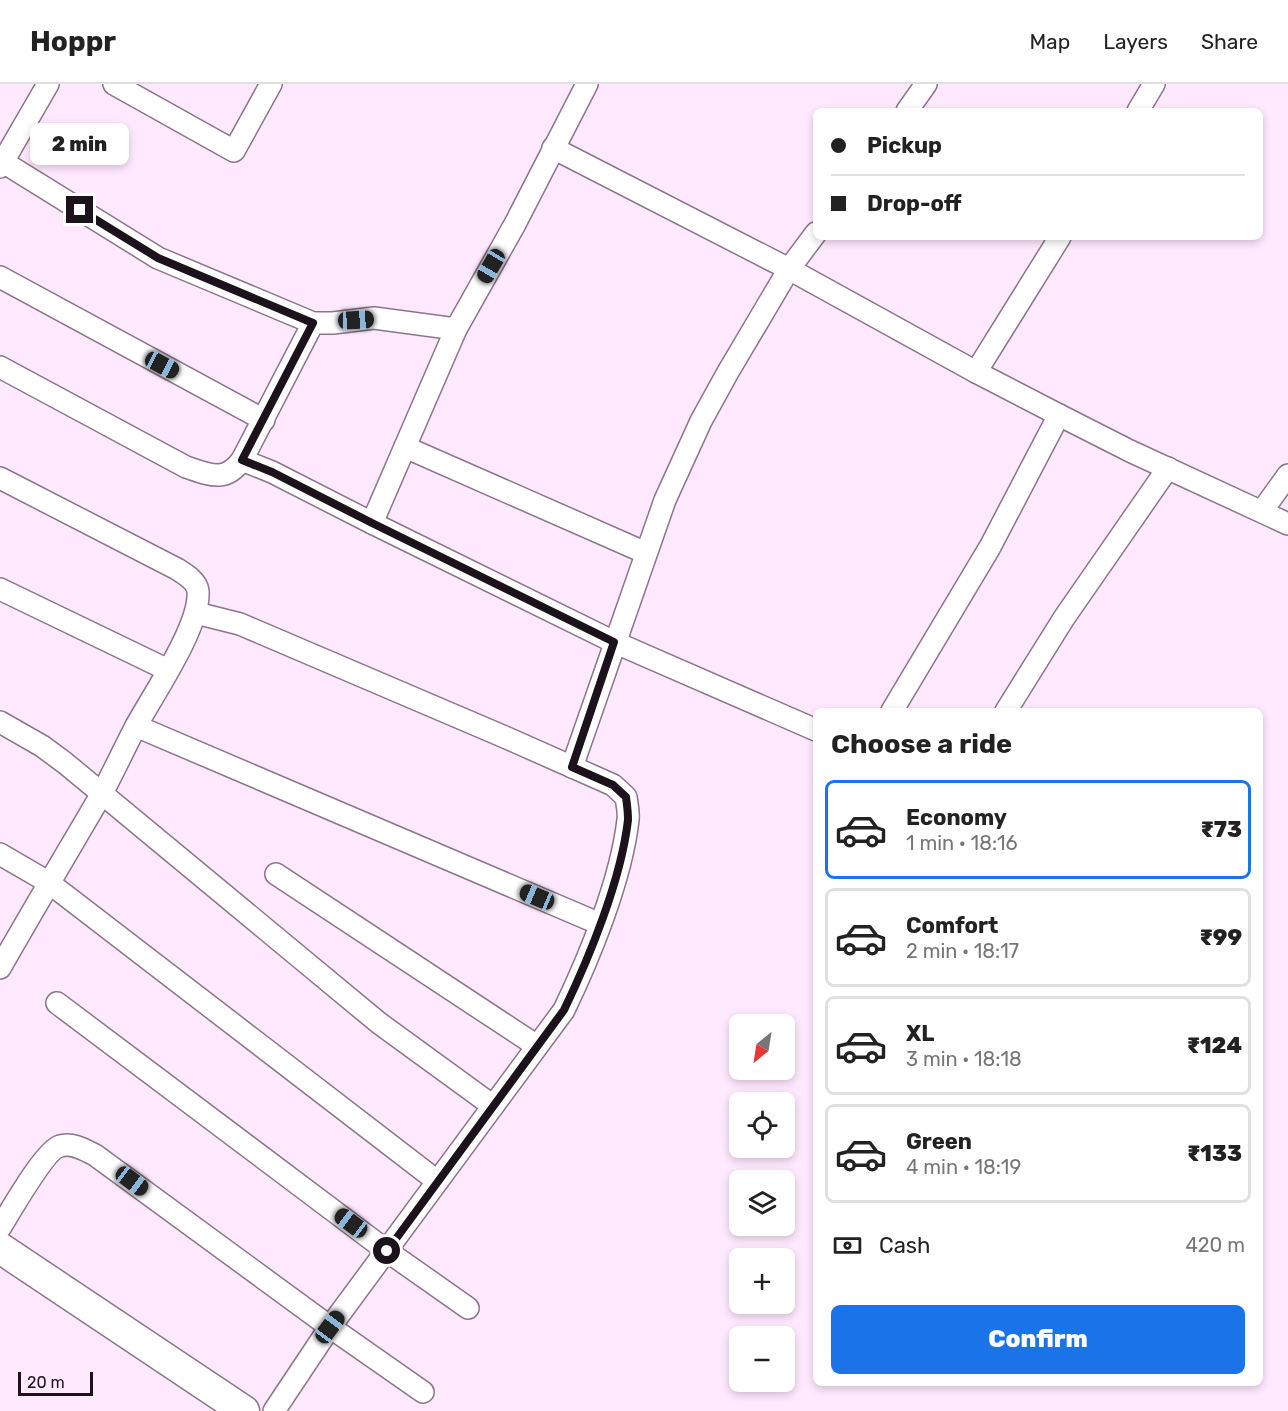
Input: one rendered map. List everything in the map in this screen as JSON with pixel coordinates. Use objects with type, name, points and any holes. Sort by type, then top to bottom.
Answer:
[{"type":"street","points":[[48,84],[2,165],[158,258],[313,323],[374,318],[456,328]]},
{"type":"street","points":[[114,84],[234,151],[271,84]]},
{"type":"street","points":[[372,523],[456,328],[515,224],[587,84]]},
{"type":"street","points":[[909,108],[926,84]]},
{"type":"street","points":[[1140,108],[1154,84]]},
{"type":"street","points":[[553,148],[789,268],[976,372],[1059,415],[1288,524]]},
{"type":"street","points":[[572,767],[665,500],[701,421],[789,268],[813,237]]},
{"type":"street","points":[[976,372],[1058,240]]},
{"type":"street","points":[[0,277],[264,420]]},
{"type":"street","points":[[0,367],[186,467],[215,476],[224,475],[234,471],[242,460],[313,323]]},
{"type":"street","points":[[894,708],[990,547],[1059,415]]},
{"type":"street","points":[[405,447],[646,554]]},
{"type":"street","points":[[242,460],[272,472],[614,642],[813,729]]},
{"type":"street","points":[[1008,708],[1064,618],[1168,468]]},
{"type":"street","points":[[1262,512],[1288,475]]},
{"type":"street","points":[[0,478],[177,569],[193,580],[198,589],[196,613],[168,670],[102,793],[48,882],[0,968]]},
{"type":"street","points":[[0,589],[168,670]]},
{"type":"street","points":[[196,613],[240,624],[507,738],[613,785],[626,797],[628,818],[620,861],[600,924],[564,1010],[330,1327],[274,1411]]},
{"type":"street","points":[[0,722],[42,746],[379,1023],[493,1106]]},
{"type":"street","points":[[136,726],[600,924]]},
{"type":"street","points":[[0,854],[48,882],[437,1181]]},
{"type":"street","points":[[276,874],[537,1046]]},
{"type":"street","points":[[57,1003],[387,1251],[468,1308]]},
{"type":"street","points":[[0,1228],[44,1160],[57,1146],[68,1144],[77,1147],[95,1155],[423,1392]]},
{"type":"street","points":[[0,1248],[244,1411]]},
{"type":"route","points":[[80,210],[158,258],[313,323],[242,460],[272,472],[614,642],[572,767],[613,785],[626,797],[628,818],[620,861],[600,924],[564,1010],[387,1251]]}]
